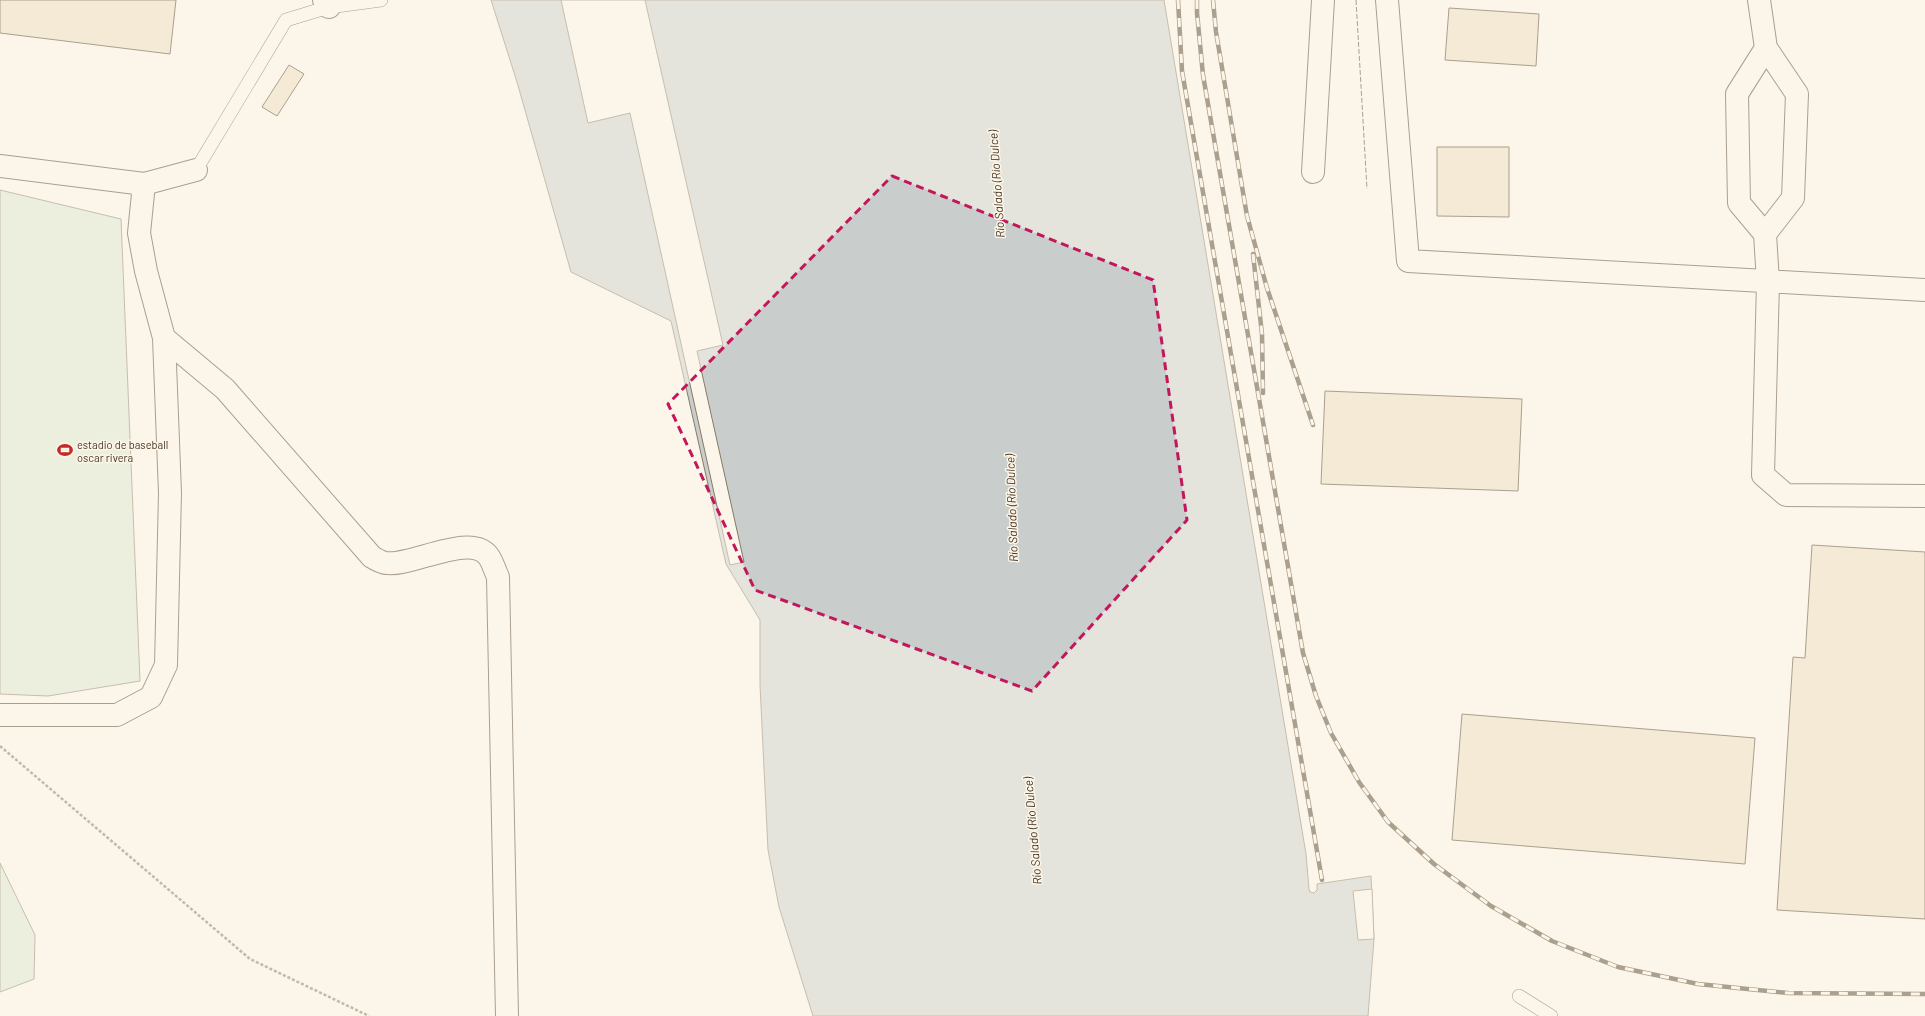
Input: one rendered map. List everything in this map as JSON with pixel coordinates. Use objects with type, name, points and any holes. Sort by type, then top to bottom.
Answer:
[{"type":"street","points":[[1313,172],[1323,0]]},
{"type":"street","points":[[1387,0],[1408,261],[1925,290]]},
{"type":"street","points":[[1759,0],[1766,48],[1797,94],[1793,198],[1765,234]]},
{"type":"street","points":[[1766,48],[1737,94],[1739,203],[1765,234],[1768,282],[1763,475],[1786,495],[1925,496]]},
{"type":"street","points":[[0,166],[144,184],[196,170]]},
{"type":"street","points":[[0,715],[117,715],[151,697],[166,665],[170,493],[164,338],[146,271],[139,232],[144,184]]},
{"type":"street","points":[[164,338],[225,389],[372,557],[385,564],[400,563],[462,547],[476,549],[489,556],[498,577],[508,1016]]},
{"type":"lane","points":[[196,170],[286,20],[326,3],[381,0]]},
{"type":"lane","points":[[1519,996],[1551,1016]]},
{"type":"path","points":[[0,746],[250,959],[368,1016]]},
{"type":"highlighted area","points":[[892,176],[1153,280],[1187,520],[1032,691],[755,590],[668,404]]},
{"type":"green space","name":"estadio de baseball oscar rivera","points":[[0,190],[121,219],[140,681],[48,696],[0,694]]},
{"type":"green space","points":[[0,863],[35,935],[34,979],[0,992]]},
{"type":"water","name":"Río Salado (Río Dulce)","points":[[491,0],[1164,0],[1306,854],[1309,889],[1310,892],[1314,893],[1317,890],[1317,884],[1371,876],[1374,939],[1368,1016],[813,1016],[779,907],[768,850],[760,685],[760,620],[726,564],[671,321],[571,272],[517,82]]},
{"type":"pier","points":[[561,0],[645,0],[723,345],[697,351],[744,562],[730,565],[630,113],[588,123]]},
{"type":"pier","points":[[1372,889],[1374,939],[1358,940],[1353,891]]},
{"type":"building","points":[[0,0],[176,0],[170,54],[0,33]]},
{"type":"building","points":[[1449,8],[1539,14],[1536,66],[1445,60]]},
{"type":"building","points":[[289,65],[304,74],[277,116],[262,107]]},
{"type":"building","points":[[1437,147],[1509,147],[1509,217],[1437,216]]},
{"type":"building","points":[[1325,391],[1522,399],[1518,491],[1321,484]]},
{"type":"building","points":[[1812,545],[1925,552],[1925,919],[1777,910],[1793,657],[1805,658]]},
{"type":"building","points":[[1462,714],[1755,738],[1745,864],[1452,840]]},
{"type":"railway","points":[[1178,0],[1182,71],[1322,880]]},
{"type":"railway","points":[[1197,0],[1203,75],[1303,653],[1316,696],[1331,733],[1359,782],[1388,822],[1434,864],[1491,906],[1552,941],[1618,967],[1698,984],[1788,993],[1925,994]]},
{"type":"railway","points":[[1213,0],[1216,32],[1247,216],[1267,288],[1313,425]]},
{"type":"railway","points":[[1253,254],[1262,334],[1263,393]]},
{"type":"fence","points":[[1356,0],[1367,189]]},
{"type":"place","name":"estadio de baseball oscar rivera","points":[[65,450]]}]
